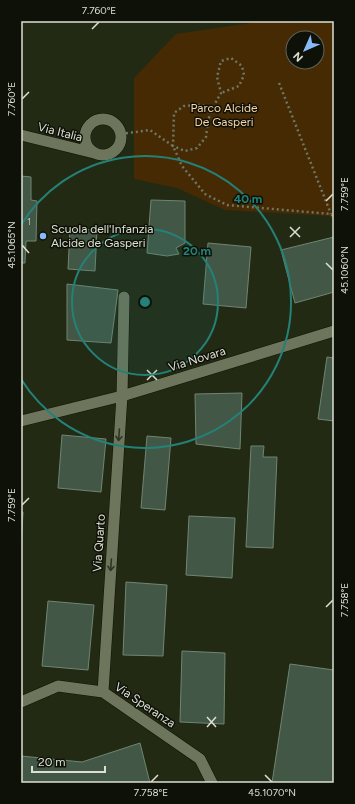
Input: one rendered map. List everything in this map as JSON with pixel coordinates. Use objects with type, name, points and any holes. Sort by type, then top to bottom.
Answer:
[{"type":"street","name":"Via Italia","points":[[21,135],[99,155],[111,154],[119,145],[121,134],[119,128],[110,120],[104,119],[92,122],[85,132],[86,144],[94,153]]},
{"type":"street","name":"Via Quarto","points":[[103,692],[122,396],[124,296]]},
{"type":"street","name":"Via Novara","points":[[21,421],[122,396],[334,330]]},
{"type":"street","name":"Via Speranza","points":[[21,702],[58,686],[103,692],[200,759],[212,783]]},
{"type":"path","points":[[121,134],[150,130],[173,146],[185,151],[197,148],[206,137],[208,120],[221,93],[238,86],[244,75],[242,66],[231,58],[221,61],[217,77],[221,93]]},
{"type":"path","points":[[279,83],[331,214],[334,217]]},
{"type":"path","points":[[213,107],[200,105],[184,106],[174,113],[173,146],[182,166],[205,194],[227,205],[331,214]]},
{"type":"green space","name":"Parco Alcide De Gasperi","points":[[264,21],[334,21],[334,221],[330,216],[225,210],[177,188],[134,179],[134,78],[176,34]]},
{"type":"building","points":[[21,176],[31,177],[31,200],[37,201],[36,241],[26,241],[25,263],[21,263]]},
{"type":"building","points":[[151,200],[185,201],[185,243],[176,248],[179,254],[167,256],[147,253]]},
{"type":"building","points":[[70,229],[97,230],[95,271],[68,269]]},
{"type":"building","points":[[334,237],[334,292],[295,303],[281,250]]},
{"type":"building","points":[[208,243],[251,247],[246,308],[203,304]]},
{"type":"building","points":[[67,284],[118,290],[111,343],[67,340]]},
{"type":"building","points":[[327,357],[334,358],[334,421],[318,419]]},
{"type":"building","points":[[242,393],[240,449],[196,444],[195,394]]},
{"type":"building","points":[[62,435],[106,439],[101,492],[58,488]]},
{"type":"building","points":[[147,436],[171,438],[165,510],[141,508]]},
{"type":"building","points":[[251,446],[264,446],[263,457],[277,457],[273,548],[246,547]]},
{"type":"building","points":[[21,512],[23,512],[21,548]]},
{"type":"building","points":[[189,516],[235,518],[232,578],[186,575]]},
{"type":"building","points":[[126,582],[167,585],[163,656],[123,655]]},
{"type":"building","points":[[48,601],[94,605],[88,670],[42,666]]},
{"type":"building","points":[[182,651],[225,653],[224,724],[180,722]]},
{"type":"building","points":[[290,664],[334,670],[334,783],[272,783]]},
{"type":"building","points":[[140,743],[150,783],[21,783],[21,756],[82,762]]},
{"type":"place","name":"Scuola dell'Infanzia Alcide de Gasperi","points":[[43,236]]}]
